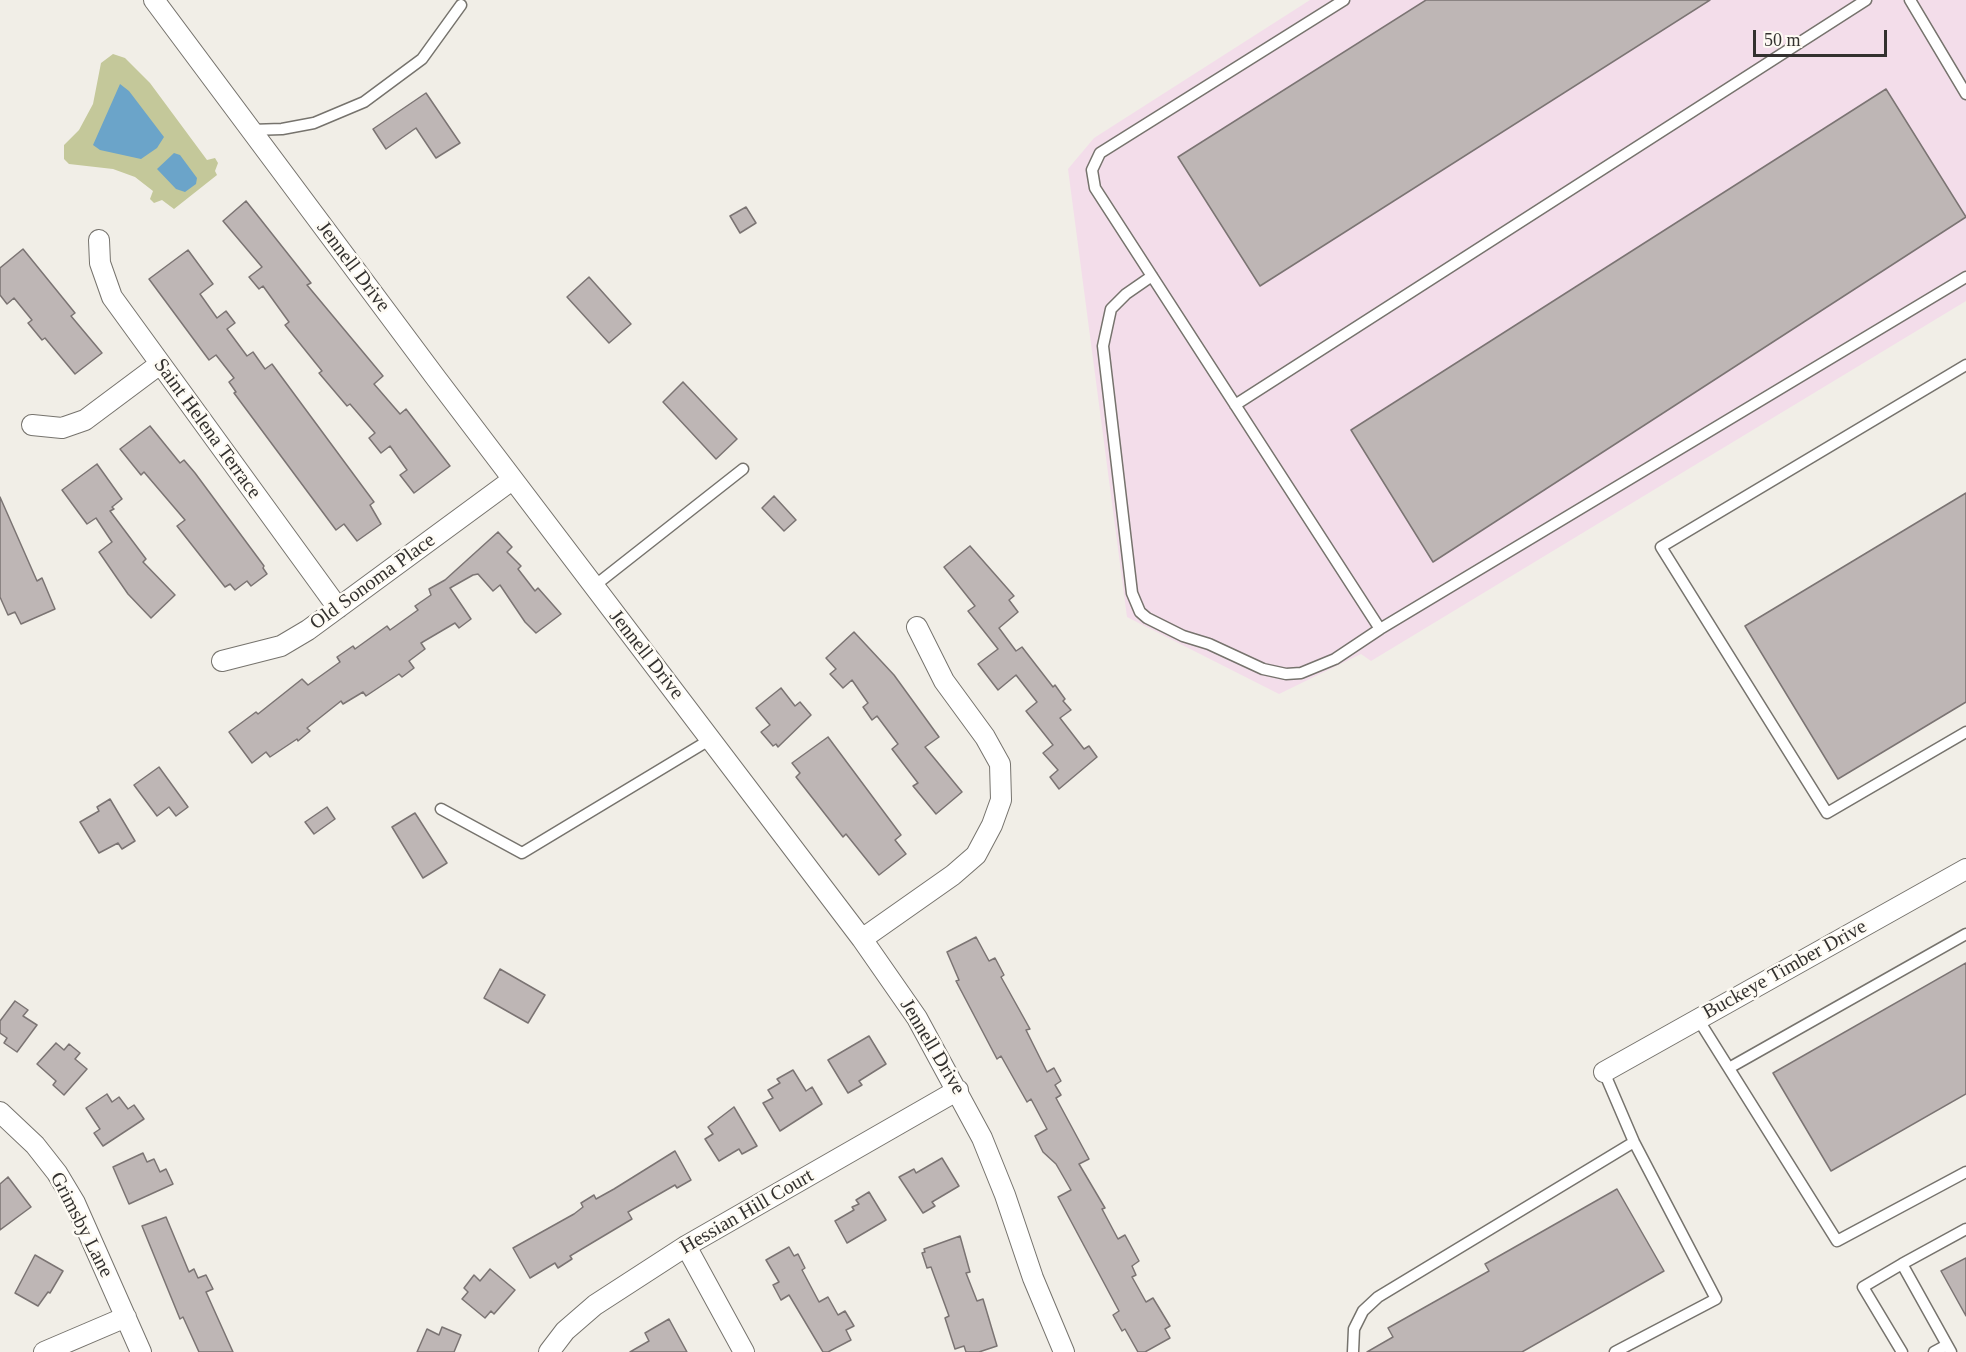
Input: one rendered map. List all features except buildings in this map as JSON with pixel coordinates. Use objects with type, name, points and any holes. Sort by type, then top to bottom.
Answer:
[{"type":"street","name":"Jennell Drive","points":[[154,0],[512,480],[862,939],[918,1018],[958,1090],[986,1148],[1033,1278],[1064,1352]]},
{"type":"street","name":"Saint Helena Terrace","points":[[99,240],[100,263],[112,297],[338,608]]},
{"type":"street","points":[[32,425],[62,428],[85,420],[160,363]]},
{"type":"street","name":"Old Sonoma Place","points":[[222,661],[280,646],[308,630],[512,480]]},
{"type":"street","points":[[862,939],[953,875],[976,855],[992,825],[1001,800],[1000,764],[985,737],[944,681],[917,627]]},
{"type":"street","name":"Buckeye Timber Drive","points":[[1604,1072],[1966,869]]},
{"type":"street","name":"Hessian Hill Court","points":[[549,1352],[564,1331],[595,1305],[686,1246],[958,1090]]},
{"type":"street","name":"Grimsby Lane","points":[[0,1112],[35,1145],[57,1173],[75,1203],[141,1352]]},
{"type":"street","points":[[686,1246],[744,1352]]},
{"type":"street","points":[[44,1352],[126,1317]]},
{"type":"lane","points":[[1344,0],[1100,153],[1092,170],[1095,188],[1380,629]]},
{"type":"lane","points":[[1235,405],[1866,0]]},
{"type":"lane","points":[[1910,0],[1966,94]]},
{"type":"lane","points":[[250,130],[282,129],[314,123],[364,102],[422,59],[461,5]]},
{"type":"lane","points":[[1152,276],[1126,294],[1112,309],[1103,346],[1132,593],[1140,612],[1147,618],[1183,636],[1209,644],[1263,669],[1286,674],[1301,673],[1335,659],[1380,629],[1966,277]]},
{"type":"lane","points":[[1966,365],[1661,547],[1827,813],[1966,732]]},
{"type":"lane","points":[[593,587],[743,469]]},
{"type":"lane","points":[[441,809],[522,853],[711,739]]},
{"type":"lane","points":[[1729,1068],[1966,934]]},
{"type":"lane","points":[[1698,1019],[1837,1241],[1966,1172]]},
{"type":"lane","points":[[1604,1072],[1634,1142],[1716,1299],[1615,1352]]},
{"type":"lane","points":[[1353,1352],[1354,1329],[1363,1311],[1378,1297],[1634,1142]]},
{"type":"lane","points":[[1902,1352],[1863,1287],[1966,1229]]},
{"type":"lane","points":[[1902,1264],[1949,1349],[1934,1352]]},
{"type":"shaded area","points":[[1310,0],[1966,0],[1966,301],[1371,661],[1361,654],[1279,694],[1127,617],[1068,169],[1094,138]]},
{"type":"green space","points":[[113,54],[125,58],[150,83],[207,160],[215,158],[218,163],[215,171],[217,175],[174,209],[162,200],[154,203],[150,199],[153,191],[135,177],[113,169],[69,164],[64,159],[64,145],[79,130],[93,104],[101,63]]},
{"type":"water","points":[[120,84],[129,91],[164,137],[157,148],[141,159],[100,150],[93,145]]},
{"type":"water","points":[[174,153],[180,155],[197,178],[196,184],[185,192],[176,189],[157,169]]}]
